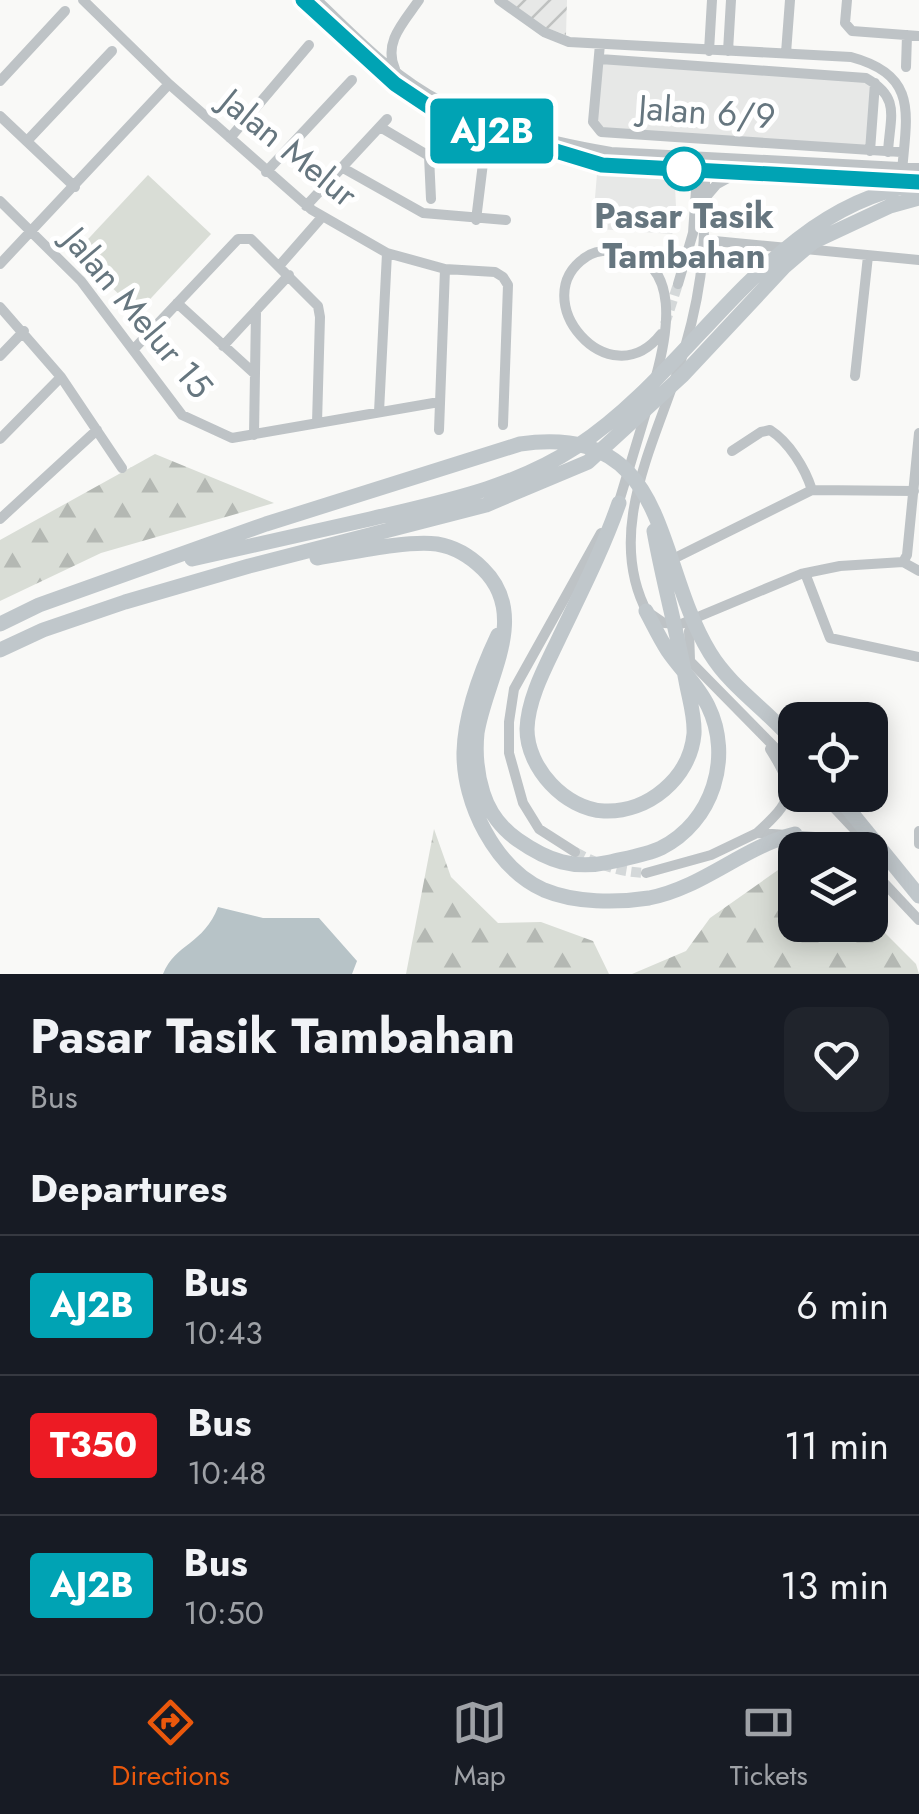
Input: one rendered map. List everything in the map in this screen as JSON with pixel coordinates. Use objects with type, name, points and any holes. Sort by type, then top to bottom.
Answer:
[{"type":"highway","points":[[120,576],[437,504],[528,474],[577,446],[614,417],[673,364],[775,257],[838,211],[919,183]]},
{"type":"highway","points":[[0,650],[43,630],[126,602],[486,505],[588,462],[683,376],[784,266],[814,242],[846,224],[919,198]]},
{"type":"highway","points":[[0,624],[39,605],[266,524],[520,444],[587,444],[608,455],[635,480],[661,528],[687,606],[712,657],[753,703],[778,723]]},
{"type":"highway","points":[[619,503],[538,686],[527,730],[541,773],[578,804],[600,811],[617,811],[651,800],[678,777],[694,736],[652,512]]},
{"type":"highway","points":[[249,566],[439,544],[458,550],[482,568],[497,584],[505,620],[500,662],[477,734],[477,773],[487,805],[508,833],[539,855],[570,866],[598,865],[662,848],[689,829],[705,808],[719,772],[720,736],[708,705],[668,650],[646,611]]},
{"type":"highway","points":[[505,620],[470,710],[464,752],[468,790],[484,830],[500,854],[542,889],[575,898],[607,900],[659,896],[778,838]]},
{"type":"highway","points":[[852,812],[919,896]]},
{"type":"street","name":"Jalan Melur","points":[[83,0],[169,84],[322,217],[387,254],[445,269],[495,272],[503,277],[508,285],[503,425]]},
{"type":"street","points":[[303,0],[395,84],[460,122],[607,166],[670,169],[701,167],[713,161],[777,165],[793,160]]},
{"type":"street","points":[[317,0],[398,74],[441,102],[476,117],[611,152],[701,167],[919,183]]},
{"type":"street","points":[[398,74],[391,59],[391,41],[419,0]]},
{"type":"street","points":[[499,0],[544,32],[569,42],[851,56],[873,63],[889,72],[906,108],[901,182]]},
{"type":"street","points":[[709,51],[712,0]]},
{"type":"street","points":[[728,51],[731,0]]},
{"type":"street","points":[[786,52],[790,0]]},
{"type":"street","points":[[846,0],[847,28],[913,36],[906,67]]},
{"type":"street","points":[[0,81],[65,11]]},
{"type":"street","points":[[358,40],[373,44],[391,41]]},
{"type":"street","name":"Jalan 6/9","points":[[600,44],[594,122],[601,132],[888,152],[903,149]]},
{"type":"street","points":[[230,138],[310,46]]},
{"type":"street","points":[[27,141],[112,51]]},
{"type":"street","points":[[600,59],[866,78],[885,89],[891,100],[888,152]]},
{"type":"street","points":[[266,172],[352,80]]},
{"type":"street","points":[[870,150],[875,83]]},
{"type":"street","points":[[0,264],[169,84]]},
{"type":"street","points":[[0,116],[75,187]]},
{"type":"street","points":[[306,206],[383,123],[430,150],[431,199]]},
{"type":"street","points":[[849,164],[886,164],[903,149]]},
{"type":"street","points":[[903,149],[919,165]]},
{"type":"street","points":[[611,152],[902,168],[919,165]]},
{"type":"street","points":[[476,220],[484,155]]},
{"type":"street","points":[[701,167],[702,278],[633,505],[633,575],[646,611],[778,752]]},
{"type":"street","points":[[342,168],[424,213],[506,220]]},
{"type":"street","points":[[670,169],[687,176],[701,198]]},
{"type":"street","points":[[678,284],[701,198],[738,172]]},
{"type":"street","name":"Jalan Melur 15","points":[[0,201],[81,281],[182,416],[224,436],[254,435],[439,402]]},
{"type":"street","points":[[280,265],[322,217]]},
{"type":"street","points":[[134,350],[238,239],[251,239],[318,306],[317,423]]},
{"type":"street","points":[[704,240],[919,260]]},
{"type":"street","points":[[576,852],[539,829],[523,803],[510,753],[514,690],[619,503],[667,336],[668,314],[662,285],[650,266],[631,254],[599,251],[576,266],[564,296],[568,316],[590,346],[624,356],[644,350],[660,334]]},
{"type":"street","points":[[378,412],[387,254]]},
{"type":"street","points":[[855,376],[868,256]]},
{"type":"street","points":[[439,430],[445,269]]},
{"type":"street","points":[[224,346],[289,275]]},
{"type":"street","points":[[177,303],[255,374]]},
{"type":"street","points":[[0,307],[61,377],[122,468]]},
{"type":"street","points":[[254,435],[256,311]]},
{"type":"street","points":[[0,356],[24,331]]},
{"type":"street","points":[[0,439],[61,377]]},
{"type":"street","points":[[0,519],[98,430]]},
{"type":"street","points":[[732,451],[770,430],[801,464],[812,490]]},
{"type":"street","points":[[902,562],[907,555],[919,432]]},
{"type":"street","points":[[679,556],[812,490],[914,491]]},
{"type":"street","points":[[646,611],[664,623],[680,624],[805,573],[840,566],[902,562],[919,571]]},
{"type":"street","points":[[805,573],[830,638],[919,655]]},
{"type":"street","points":[[690,662],[688,632],[698,619]]},
{"type":"street","points":[[646,873],[712,855],[756,833],[782,810],[788,793],[784,772],[761,735]]},
{"type":"street","points":[[838,812],[919,896]]},
{"type":"street","points":[[919,831],[919,844]]},
{"type":"street","points":[[756,833],[778,834]]},
{"type":"street","points":[[888,887],[919,920]]},
{"type":"shaded area","points":[[507,0],[567,0],[566,35],[544,27]]},
{"type":"shaded area","points":[[603,62],[866,81],[872,85],[868,148],[603,130],[596,121]]},
{"type":"shaded area","points":[[597,174],[670,180],[675,186],[677,228],[672,234],[598,229],[593,221]]},
{"type":"shaded area","points":[[218,907],[263,918],[319,918],[357,961],[352,974],[163,974],[175,956],[205,929]]},
{"type":"green space","points":[[148,175],[211,234],[138,312],[75,253]]},
{"type":"green space","points":[[155,454],[274,503],[101,553],[0,601],[0,540]]},
{"type":"green space","points":[[434,829],[451,877],[498,923],[541,922],[593,941],[609,974],[406,974]]},
{"type":"green space","points":[[778,870],[778,942],[888,942],[888,936],[916,964],[919,974],[632,974],[686,951],[710,918]]},
{"type":"tunnel","points":[[665,324],[678,284]]},
{"type":"tunnel","points":[[575,852],[609,867],[646,873]]},
{"type":"bus line","name":"AJ2B","points":[[303,0],[395,84],[431,108],[460,122],[602,165],[919,182]]},
{"type":"place","name":"Pasar Tasik Tambahan","points":[[684,169]]}]
